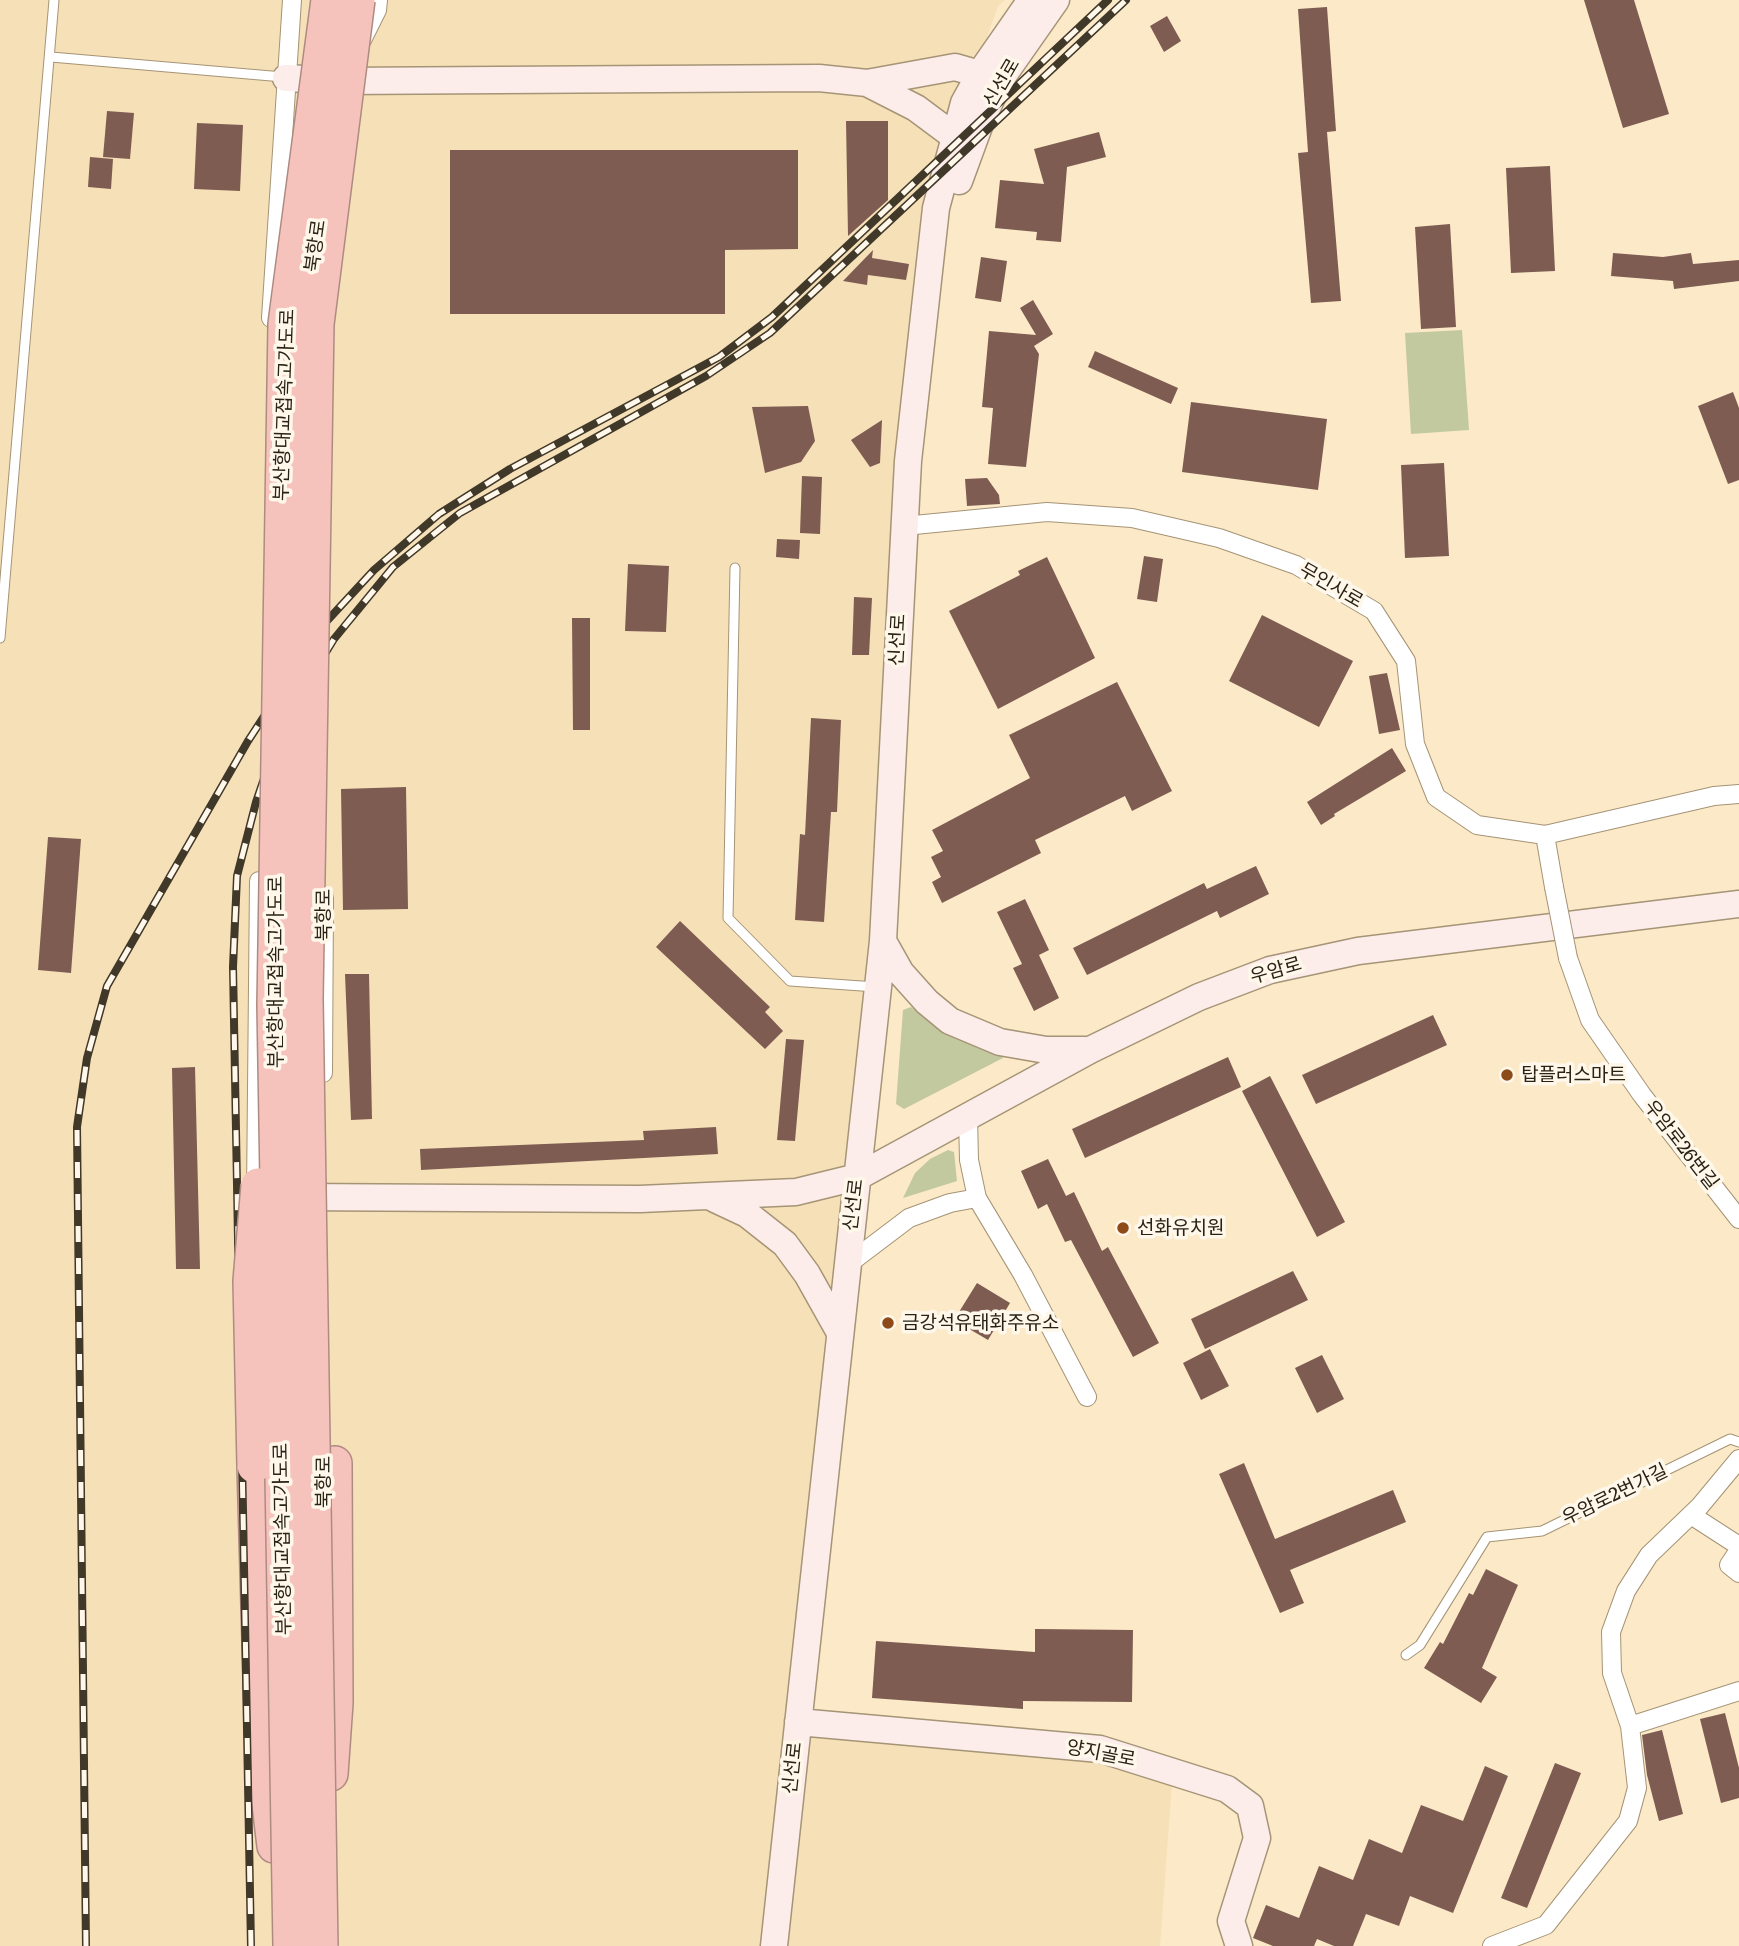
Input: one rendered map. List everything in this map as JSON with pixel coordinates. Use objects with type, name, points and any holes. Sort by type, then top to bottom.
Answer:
[{"type":"highway","name":"부산항대교접속고가도로","points":[[290,1946],[274,1005],[285,324],[328,0]]},
{"type":"highway","name":"부산항대교접속고가도로","points":[[321,1946],[306,998],[317,324],[358,0]]},
{"type":"highway","points":[[306,998],[330,1164],[336,1703],[325,1843]]},
{"type":"highway","points":[[274,1005],[250,1281],[262,1746],[274,1846]]},
{"type":"main road","name":"신선로","points":[[908,461],[952,203],[981,121],[991,76],[1031,0]]},
{"type":"main road","name":"신선로","points":[[774,1946],[883,941],[908,461],[936,208],[964,103],[991,76],[1056,0]]},
{"type":"main road","points":[[286,78],[341,81],[819,78],[867,83],[955,67],[991,76]]},
{"type":"main road","points":[[867,83],[916,108],[955,138]]},
{"type":"main road","name":"우암로","points":[[256,1196],[713,1198],[796,1192],[857,1177],[1090,1050],[1199,997],[1282,967],[1358,951],[1739,904]]},
{"type":"main road","points":[[883,941],[901,973],[926,1002],[950,1021],[1000,1042],[1046,1050],[1090,1050]]},
{"type":"main road","points":[[713,1198],[747,1214],[785,1244],[807,1274],[839,1331]]},
{"type":"main road","name":"양지골로","points":[[798,1722],[1100,1749],[1227,1789],[1250,1806],[1257,1838],[1231,1921],[1239,1946]]},
{"type":"street","name":"북항로","points":[[274,1846],[256,1196],[269,341],[292,0]]},
{"type":"street","name":"북항로","points":[[325,1843],[325,688],[296,388],[341,81],[377,10],[378,0]]},
{"type":"street","name":"무인사로","points":[[904,526],[1047,513],[1132,518],[1219,538],[1296,565],[1374,611],[1406,661],[1415,744],[1436,797],[1477,825],[1545,835],[1714,796],[1739,794]]},
{"type":"street","name":"우암로26번길","points":[[1545,835],[1568,958],[1590,1020],[1642,1095],[1739,1219]]},
{"type":"street","points":[[968,1117],[969,1160],[977,1198],[1023,1275],[1087,1397]]},
{"type":"street","points":[[847,1265],[909,1218],[950,1203],[977,1198]]},
{"type":"street","points":[[1492,1946],[1546,1925],[1629,1821],[1637,1788],[1630,1726],[1612,1673],[1611,1632],[1626,1591],[1650,1556],[1691,1515],[1739,1459]]},
{"type":"street","points":[[1691,1515],[1739,1548],[1729,1565],[1739,1573]]},
{"type":"street","points":[[1630,1726],[1739,1692]]},
{"type":"lane","points":[[0,638],[54,0]]},
{"type":"lane","points":[[51,57],[286,78]]},
{"type":"lane","points":[[735,568],[728,918],[790,981],[878,987]]},
{"type":"lane","name":"우암로2번가길","points":[[1406,1655],[1420,1645],[1487,1537],[1542,1531],[1730,1439],[1739,1442]]},
{"type":"shaded area","points":[[0,0],[1005,0],[998,6],[964,103],[936,208],[883,941],[798,1721],[1173,1770],[1160,1946],[0,1946]]},
{"type":"green space","points":[[1462,330],[1469,430],[1411,434],[1405,333]]},
{"type":"green space","points":[[911,1007],[960,1040],[1003,1053],[1003,1058],[904,1109],[896,1104],[903,1010]]},
{"type":"green space","points":[[948,1150],[954,1152],[957,1181],[903,1198],[915,1173],[930,1159]]},
{"type":"building","points":[[1584,0],[1634,0],[1669,114],[1623,128]]},
{"type":"building","points":[[1327,7],[1336,131],[1327,132],[1341,301],[1311,303],[1298,153],[1308,152],[1298,9]]},
{"type":"building","points":[[1167,16],[1181,41],[1164,52],[1150,26]]},
{"type":"building","points":[[107,111],[134,113],[130,159],[103,157]]},
{"type":"building","points":[[846,121],[888,121],[888,200],[848,236]]},
{"type":"building","points":[[197,123],[243,125],[240,191],[194,189]]},
{"type":"building","points":[[1099,132],[1106,157],[1067,167],[1061,242],[1036,240],[1037,232],[995,228],[1000,180],[1044,184],[1034,149]]},
{"type":"building","points":[[450,150],[798,150],[798,249],[725,250],[725,314],[450,314]]},
{"type":"building","points":[[90,157],[113,159],[111,189],[88,187]]},
{"type":"building","points":[[1550,166],[1555,271],[1511,273],[1506,168]]},
{"type":"building","points":[[1450,224],[1456,327],[1421,329],[1415,227]]},
{"type":"building","points":[[873,250],[872,258],[909,264],[906,280],[868,275],[867,285],[843,281]]},
{"type":"building","points":[[1613,253],[1663,257],[1691,253],[1693,264],[1739,260],[1739,281],[1674,289],[1673,281],[1611,276]]},
{"type":"building","points":[[981,257],[1007,261],[1001,302],[975,298]]},
{"type":"building","points":[[1033,300],[1053,334],[1034,346],[1039,354],[1026,467],[988,464],[993,408],[982,407],[989,331],[1036,335],[1020,308]]},
{"type":"building","points":[[1095,351],[1178,388],[1171,404],[1088,367]]},
{"type":"building","points":[[1733,392],[1739,408],[1739,480],[1728,484],[1698,406]]},
{"type":"building","points":[[1191,402],[1327,419],[1318,490],[1182,472]]},
{"type":"building","points":[[808,406],[815,441],[801,462],[765,473],[752,407]]},
{"type":"building","points":[[882,420],[880,463],[870,467],[851,440]]},
{"type":"building","points":[[1444,463],[1449,556],[1405,558],[1401,465]]},
{"type":"building","points":[[802,476],[822,477],[820,534],[800,533]]},
{"type":"building","points":[[987,478],[999,495],[1000,504],[967,506],[965,479]]},
{"type":"building","points":[[777,539],[800,540],[799,559],[776,557]]},
{"type":"building","points":[[1144,556],[1163,559],[1157,602],[1137,599]]},
{"type":"building","points":[[1047,557],[1095,658],[998,709],[949,611],[1020,575],[1018,571]]},
{"type":"building","points":[[628,564],[669,566],[666,632],[625,631]]},
{"type":"building","points":[[854,597],[872,598],[869,655],[852,655]]},
{"type":"building","points":[[1262,615],[1353,661],[1319,727],[1229,681]]},
{"type":"building","points":[[572,618],[590,618],[590,730],[573,730]]},
{"type":"building","points":[[1387,673],[1400,730],[1379,734],[1369,676]]},
{"type":"building","points":[[1117,682],[1172,791],[1132,811],[1125,796],[1035,840],[1041,853],[942,903],[932,882],[941,877],[931,857],[943,851],[932,830],[1030,778],[1009,735]]},
{"type":"building","points":[[811,718],[841,720],[837,812],[831,812],[824,922],[795,920],[800,834],[805,835]]},
{"type":"building","points":[[1392,748],[1406,771],[1334,814],[1335,816],[1321,825],[1307,802]]},
{"type":"building","points":[[406,787],[408,909],[343,910],[341,789]]},
{"type":"building","points":[[48,837],[81,839],[71,973],[38,970]]},
{"type":"building","points":[[1256,866],[1269,894],[1220,918],[1217,911],[1087,975],[1073,948],[1204,883],[1207,889]]},
{"type":"building","points":[[1025,899],[1049,950],[1039,955],[1059,998],[1034,1011],[1013,968],[1022,964],[997,912]]},
{"type":"building","points":[[680,921],[770,1007],[765,1012],[783,1031],[765,1049],[656,947]]},
{"type":"building","points":[[345,974],[369,974],[372,1119],[351,1120]]},
{"type":"building","points":[[1433,1015],[1447,1045],[1316,1104],[1302,1075]]},
{"type":"building","points":[[786,1039],[804,1040],[795,1141],[777,1140]]},
{"type":"building","points":[[1228,1057],[1241,1087],[1085,1158],[1072,1129]]},
{"type":"building","points":[[195,1067],[200,1269],[176,1269],[172,1068]]},
{"type":"building","points":[[1270,1076],[1345,1222],[1317,1237],[1242,1091]]},
{"type":"building","points":[[716,1127],[718,1154],[421,1170],[420,1149],[644,1140],[643,1131]]},
{"type":"building","points":[[1048,1159],[1066,1196],[1074,1192],[1102,1251],[1108,1247],[1159,1343],[1133,1357],[1071,1240],[1065,1242],[1047,1204],[1038,1209],[1021,1171]]},
{"type":"building","points":[[1293,1271],[1308,1300],[1205,1349],[1191,1319]]},
{"type":"building","points":[[977,1283],[1010,1303],[988,1340],[954,1320]]},
{"type":"building","points":[[1210,1349],[1229,1386],[1201,1400],[1183,1363]]},
{"type":"building","points":[[1322,1355],[1344,1399],[1317,1413],[1295,1368]]},
{"type":"building","points":[[1244,1463],[1275,1539],[1393,1490],[1406,1522],[1290,1570],[1304,1603],[1280,1613],[1219,1474]]},
{"type":"building","points":[[1486,1569],[1518,1585],[1482,1668],[1497,1677],[1481,1703],[1424,1668],[1440,1642],[1443,1644],[1469,1593],[1473,1595]]},
{"type":"building","points":[[1035,1629],[1133,1630],[1132,1702],[1023,1701],[1023,1709],[872,1698],[876,1641],[1035,1652]]},
{"type":"building","points":[[1725,1713],[1739,1768],[1739,1798],[1721,1803],[1700,1719]]},
{"type":"building","points":[[1662,1730],[1683,1814],[1659,1821],[1647,1775],[1642,1735]]},
{"type":"building","points":[[1555,1763],[1581,1773],[1527,1908],[1501,1898]]},
{"type":"building","points":[[1485,1766],[1508,1776],[1453,1913],[1410,1896],[1399,1926],[1366,1914],[1353,1946],[1334,1946],[1317,1939],[1314,1946],[1273,1946],[1253,1938],[1266,1905],[1299,1918],[1319,1866],[1353,1880],[1369,1839],[1402,1853],[1421,1805],[1463,1821]]},
{"type":"railway","points":[[86,1946],[77,1127],[87,1058],[107,986],[248,741],[325,623],[374,570],[439,514],[510,469],[719,357],[772,317],[1108,0]]},
{"type":"railway","points":[[251,1946],[233,967],[237,876],[256,802],[283,723],[334,639],[393,567],[460,513],[706,376],[770,333],[1126,0]]},
{"type":"place","name":"탑플러스마트","points":[[1507,1075]]},
{"type":"place","name":"선화유치원","points":[[1123,1228]]},
{"type":"place","name":"금강석유태화주유소","points":[[888,1323]]}]
